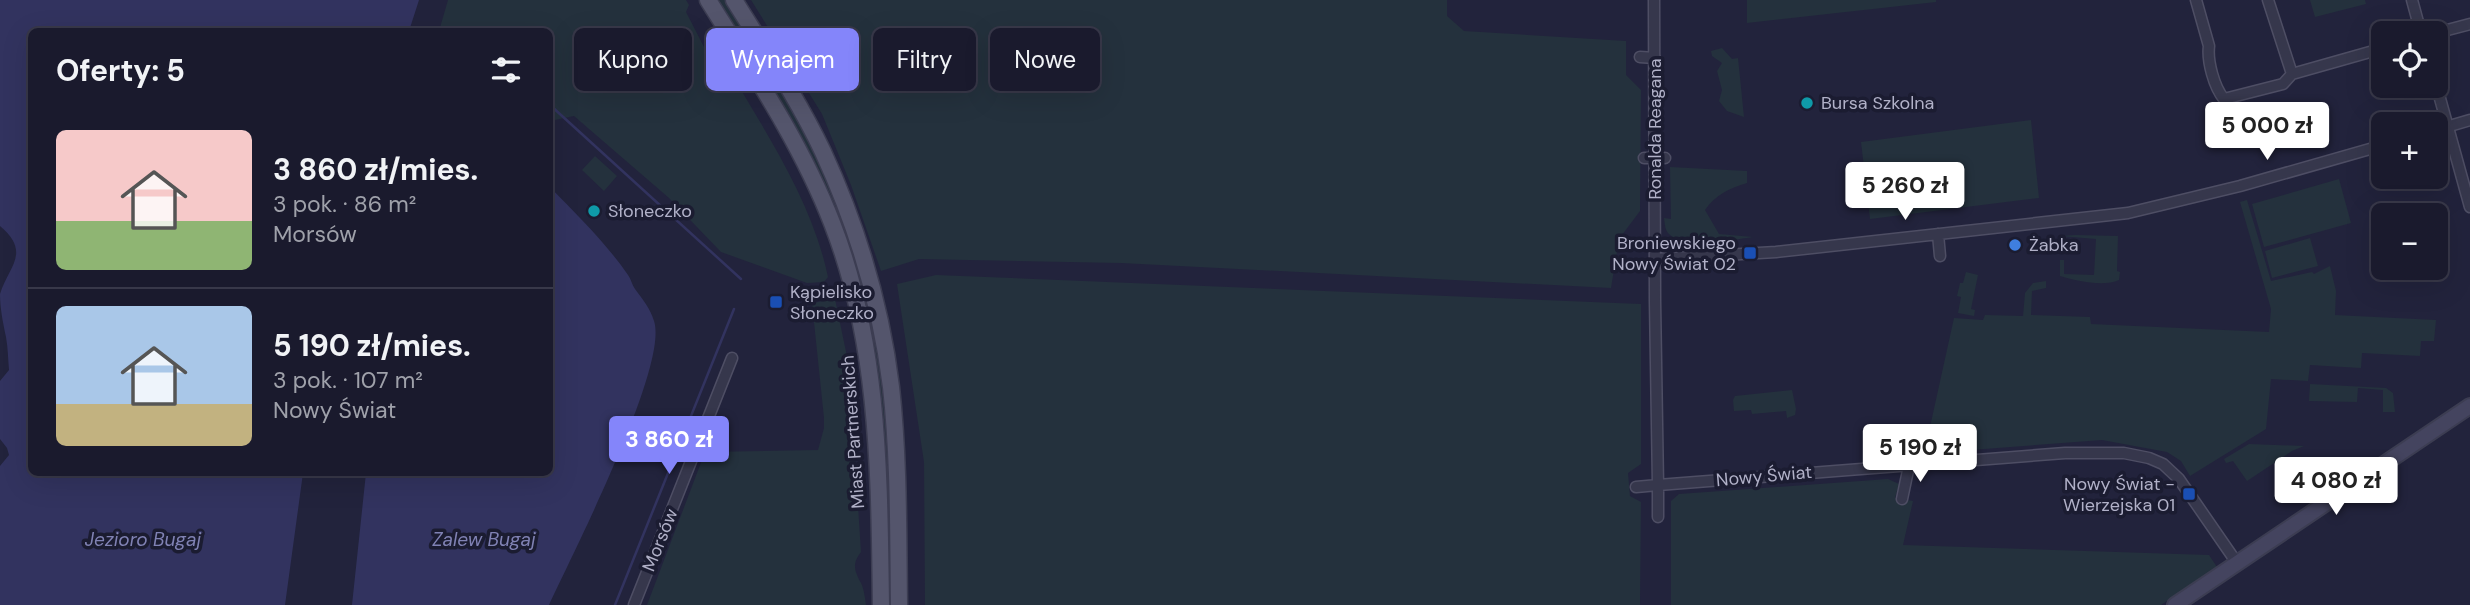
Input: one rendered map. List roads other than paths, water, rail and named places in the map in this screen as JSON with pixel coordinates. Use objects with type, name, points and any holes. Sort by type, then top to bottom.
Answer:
[{"type":"main road","name":"Miast Partnerskich","points":[[708,0],[809,171],[832,223],[851,280],[867,352],[874,408],[881,605]]},
{"type":"main road","points":[[734,0],[818,142],[842,196],[869,275],[885,348],[893,408],[897,467],[899,605]]},
{"type":"street","name":"Ronalda Reagana","points":[[1654,0],[1660,158],[1656,259]]},
{"type":"street","points":[[2196,0],[2209,46],[2212,70],[2218,90],[2224,99],[2283,84],[2292,74],[2371,52]]},
{"type":"street","points":[[2268,0],[2292,74]]},
{"type":"street","points":[[2412,0],[2418,21]]},
{"type":"street","points":[[2448,30],[2470,24]]},
{"type":"street","points":[[1640,57],[1655,58]]},
{"type":"street","points":[[2470,120],[2448,126],[2470,207]]},
{"type":"street","points":[[1658,517],[1656,259],[1772,252],[2143,210],[2371,149]]},
{"type":"street","points":[[1644,158],[1660,158]]},
{"type":"street","points":[[1938,234],[1940,256]]},
{"type":"street","name":"Morsów","points":[[634,605],[732,358]]},
{"type":"street","points":[[2175,605],[2470,406]]},
{"type":"street","points":[[1902,499],[1914,442]]},
{"type":"street","name":"Nowy Świat","points":[[1636,487],[2090,451],[2124,453],[2149,458],[2163,464],[2175,474],[2237,563]]},
{"type":"water","name":"Jezioro Bugaj","points":[[0,0],[419,0],[410,28],[28,28],[28,476],[303,476],[285,605],[0,605],[0,466],[9,455],[0,439],[0,381],[9,370],[0,294],[16,252],[15,244],[0,226]]},
{"type":"water","name":"Zalew Bugaj","points":[[553,190],[591,230],[629,277],[654,321],[655,344],[647,377],[616,461],[549,605],[352,605],[366,476],[553,476]]},
{"type":"waterway","points":[[553,108],[741,279]]},
{"type":"waterway","points":[[615,605],[734,309]]},
{"type":"place","name":"Bursa Szkolna","points":[[1807,103]]},
{"type":"place","name":"Słoneczko","points":[[594,211]]},
{"type":"place","name":"Żabka","points":[[2015,245]]},
{"type":"place","name":"Broniewskiego Nowy Świat 02","points":[[1750,253]]},
{"type":"place","name":"Kąpielisko Słoneczko","points":[[776,302]]},
{"type":"place","name":"Nowy Świat - Wierzejska 01","points":[[2189,494]]}]
